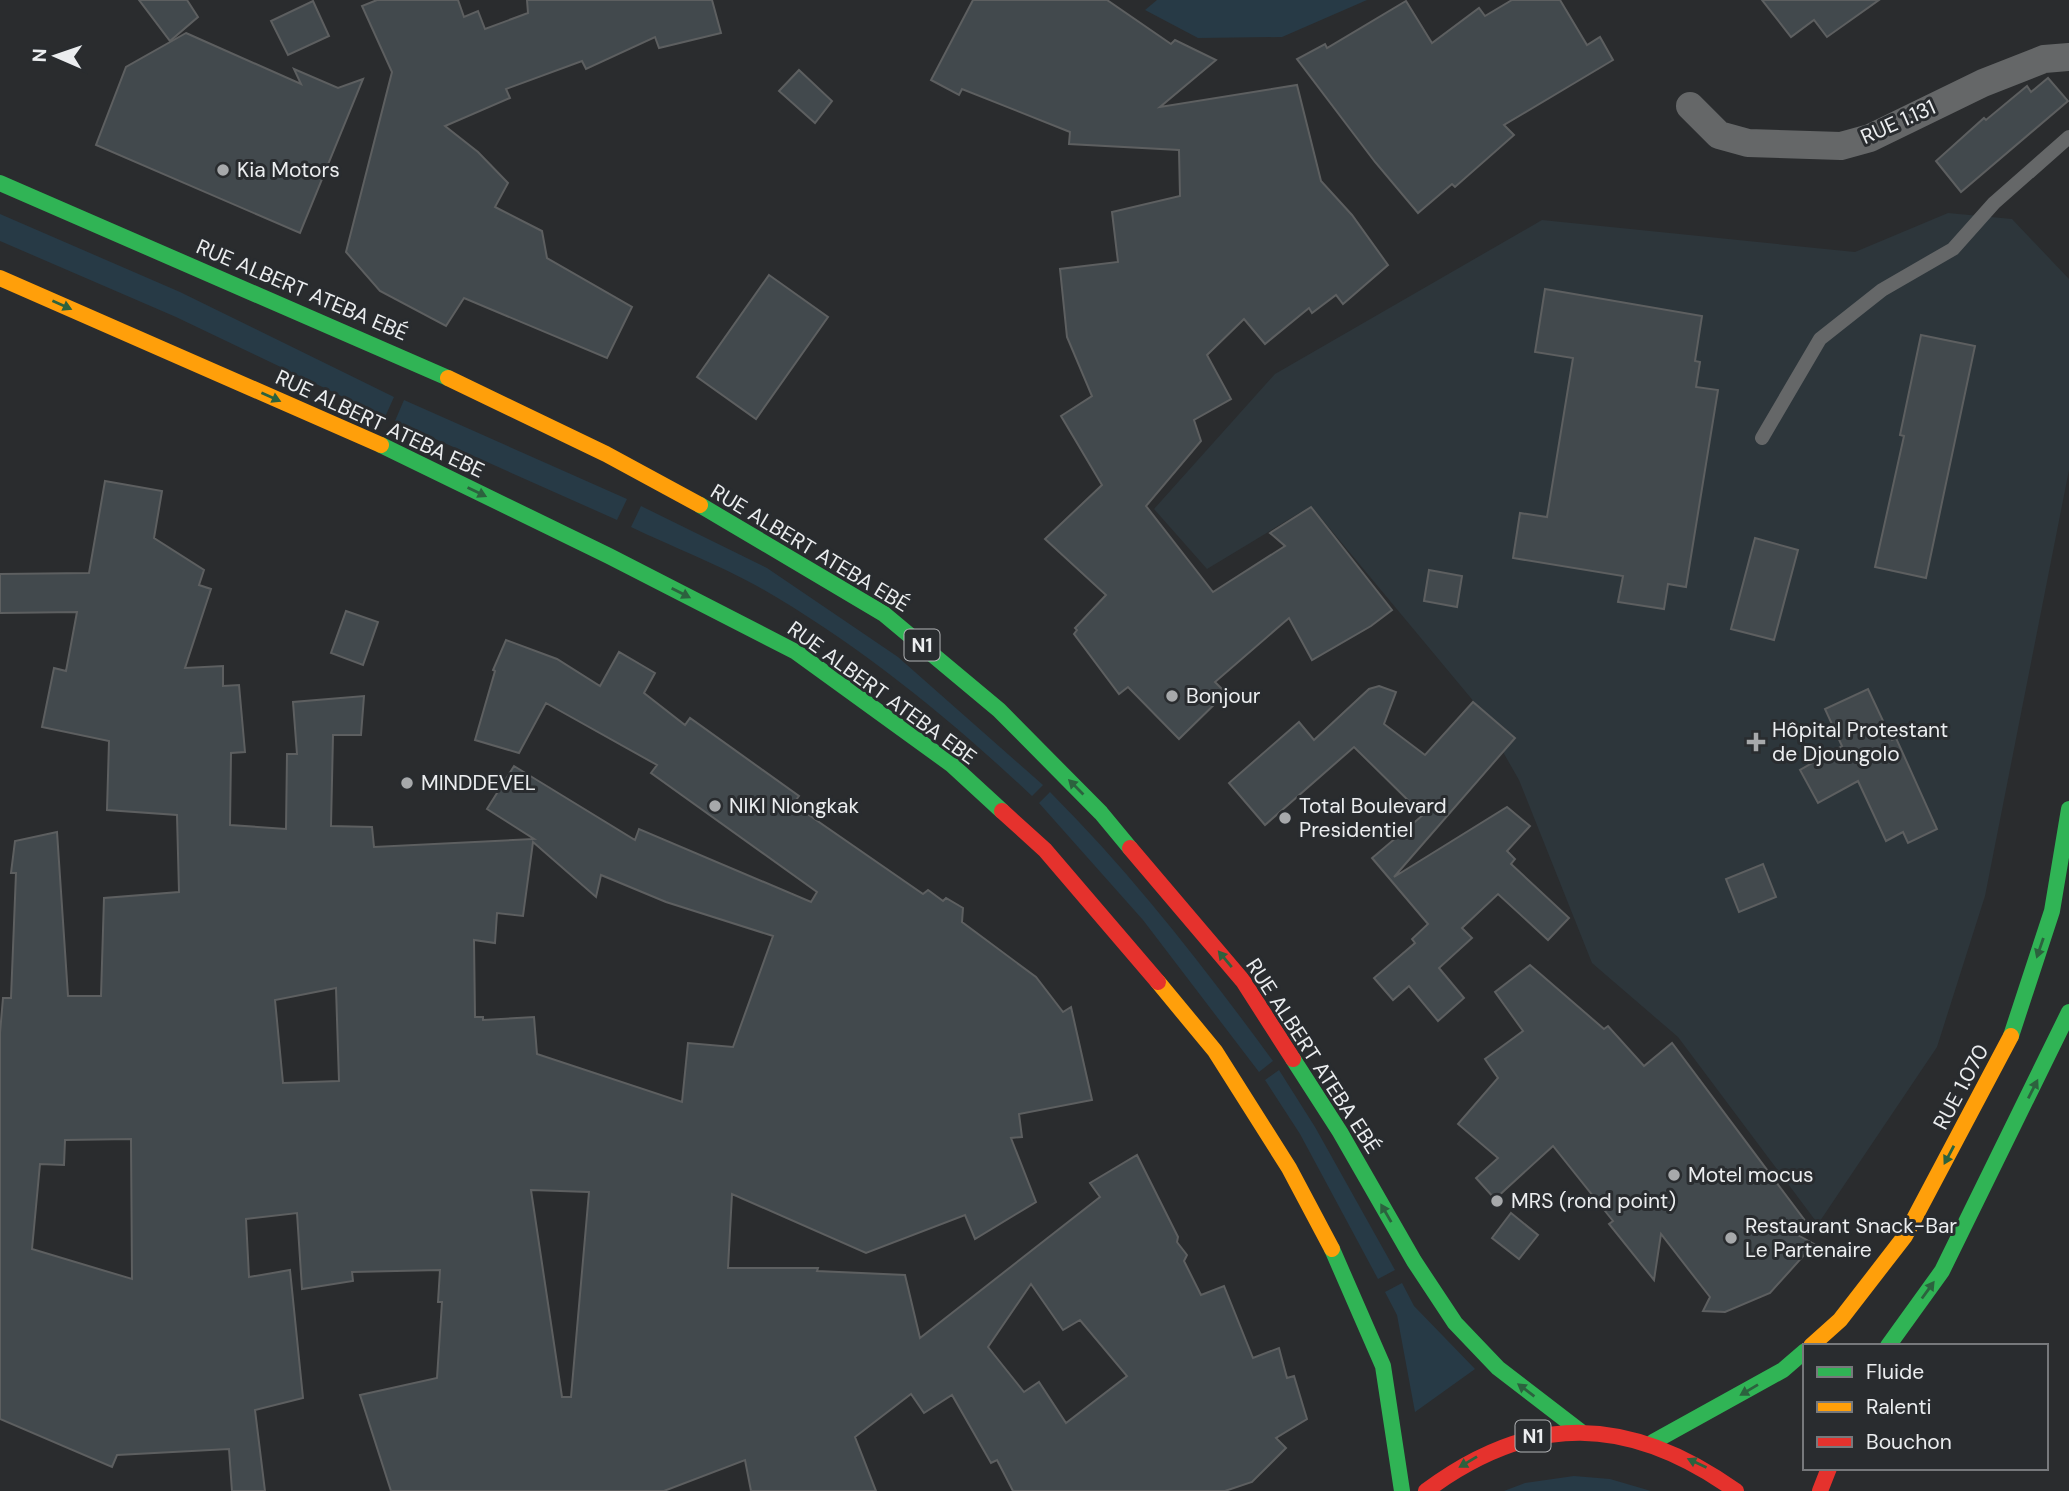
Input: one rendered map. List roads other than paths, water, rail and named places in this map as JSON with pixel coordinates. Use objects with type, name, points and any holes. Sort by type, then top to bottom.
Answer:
[{"type":"main road","name":"RUE ALBERT ATEBA EBÉ","points":[[0,183],[409,359],[606,454],[732,522],[884,614],[999,709],[1101,813],[1243,981],[1340,1132],[1414,1261],[1455,1323],[1497,1368],[1580,1431]]},
{"type":"main road","name":"RUE ALBERT ATEBA EBE","points":[[0,278],[389,449],[609,556],[796,652],[952,765],[1045,850],[1135,954],[1215,1051],[1289,1168],[1338,1260],[1383,1366],[1392,1409],[1402,1491]]},
{"type":"main road","name":"RUE 1.070","points":[[1813,1344],[1840,1320],[1905,1236],[2006,1050],[2052,911],[2069,809]]},
{"type":"main road","points":[[2052,911],[2069,915]]},
{"type":"main road","points":[[1889,1344],[1942,1271],[2062,1042],[2069,1012]]},
{"type":"main road","points":[[1653,1442],[1783,1370],[1803,1353]]},
{"type":"main road","name":"N1","points":[[1426,1491],[1440,1478],[1483,1452],[1530,1437],[1580,1431],[1653,1442],[1709,1468],[1736,1491]]},
{"type":"main road","points":[[1821,1491],[1828,1470]]},
{"type":"street","name":"RUE 1.131","points":[[1690,106],[1720,135],[1748,142],[1841,146],[1870,138],[1983,83],[2044,59],[2069,57]]},
{"type":"lane","points":[[1762,438],[1820,339],[1882,290],[1953,249],[1994,203],[2069,137]]},
{"type":"place","name":"Kia Motors","points":[[223,170]]},
{"type":"place","name":"Bonjour","points":[[1172,696]]},
{"type":"place","name":"Hôpital Protestant de Djoungolo","points":[[1756,742]]},
{"type":"place","name":"MINDDEVEL","points":[[407,783]]},
{"type":"place","name":"NIKI Nlongkak","points":[[715,806]]},
{"type":"place","name":"Total Boulevard Presidentiel","points":[[1285,818]]},
{"type":"place","name":"Motel mocus","points":[[1674,1175]]},
{"type":"place","name":"MRS (rond point)","points":[[1497,1201]]},
{"type":"place","name":"Restaurant Snack-Bar Le Partenaire","points":[[1731,1238]]}]
